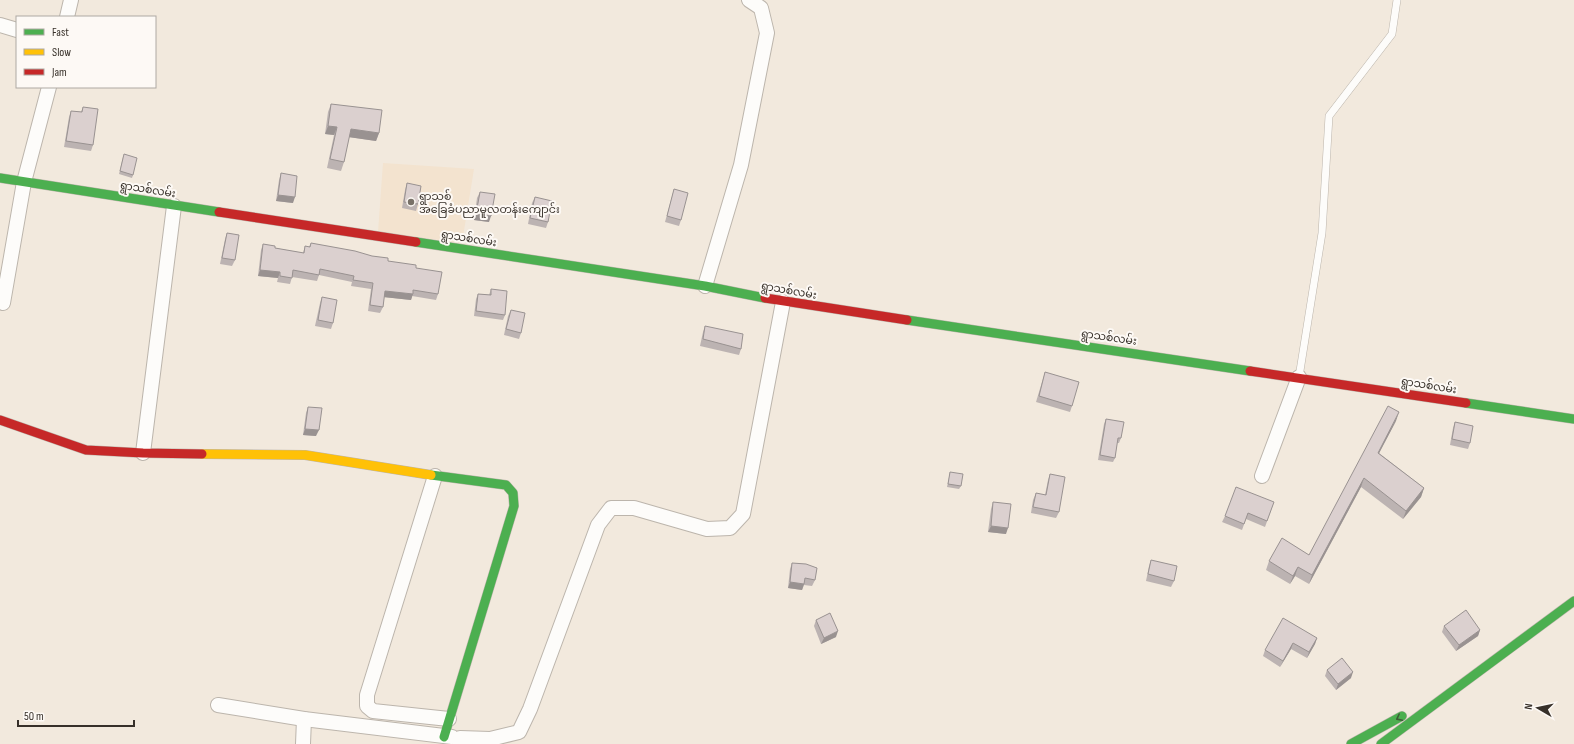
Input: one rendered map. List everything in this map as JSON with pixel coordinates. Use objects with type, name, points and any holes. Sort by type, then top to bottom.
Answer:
[{"type":"street","points":[[67,16],[71,0]]},
{"type":"street","points":[[705,286],[741,164],[767,33],[761,8],[749,0]]},
{"type":"street","points":[[0,25],[16,30]]},
{"type":"street","points":[[3,303],[24,182],[49,88]]},
{"type":"street","name":"ရွာသစ်လမ်း","points":[[0,178],[174,206],[705,286],[783,302],[1299,377],[1574,419]]},
{"type":"street","points":[[143,453],[174,206]]},
{"type":"street","points":[[218,704],[304,720],[444,737],[460,741],[490,739],[519,732],[530,709],[598,525],[611,508],[634,508],[708,529],[730,528],[743,514],[783,302]]},
{"type":"street","points":[[1262,476],[1299,377]]},
{"type":"street","points":[[0,420],[86,450],[143,453],[305,455],[436,476],[506,485],[513,493],[514,506],[444,737]]},
{"type":"street","points":[[436,476],[367,695],[367,706],[373,711],[449,719]]},
{"type":"street","points":[[1381,744],[1574,601]]},
{"type":"street","points":[[1351,744],[1459,687]]},
{"type":"street","points":[[303,744],[304,720]]},
{"type":"lane","points":[[1299,377],[1322,233],[1328,116],[1392,34],[1397,0]]},
{"type":"shaded area","points":[[383,163],[474,169],[462,243],[378,232]]},
{"type":"building","points":[[331,104],[382,110],[379,133],[351,129],[344,162],[330,159],[337,127],[328,126]]},
{"type":"building","points":[[83,107],[98,109],[93,145],[66,141],[71,111],[82,112]]},
{"type":"building","points":[[124,154],[137,158],[133,175],[120,171]]},
{"type":"building","points":[[281,173],[297,176],[295,197],[278,195]]},
{"type":"building","points":[[407,183],[421,186],[418,204],[404,202]]},
{"type":"building","points":[[674,189],[688,193],[681,220],[667,216]]},
{"type":"building","points":[[480,192],[495,194],[491,216],[476,214]]},
{"type":"building","points":[[535,197],[552,201],[548,222],[530,218]]},
{"type":"building","points":[[227,233],[239,235],[235,260],[222,258]]},
{"type":"building","points":[[311,243],[388,258],[388,261],[416,265],[416,268],[442,272],[438,294],[413,290],[413,294],[385,291],[383,307],[370,305],[373,283],[353,280],[354,276],[320,269],[319,275],[293,270],[292,278],[280,276],[280,272],[260,270],[263,244],[275,246],[275,248],[304,253],[305,246],[310,247]]},
{"type":"building","points":[[491,289],[507,291],[505,315],[476,311],[478,294],[491,295]]},
{"type":"building","points":[[322,297],[337,300],[333,323],[318,320]]},
{"type":"building","points":[[511,310],[525,313],[521,333],[506,329]]},
{"type":"building","points":[[705,326],[743,334],[741,349],[703,339]]},
{"type":"building","points":[[1045,372],[1079,382],[1072,406],[1039,396]]},
{"type":"building","points":[[1388,406],[1399,412],[1378,453],[1424,488],[1406,511],[1364,478],[1312,575],[1298,567],[1293,576],[1269,561],[1282,538],[1309,555]]},
{"type":"building","points":[[308,407],[322,408],[319,430],[305,429]]},
{"type":"building","points":[[1106,419],[1124,422],[1121,438],[1118,438],[1115,458],[1100,455]]},
{"type":"building","points":[[1455,422],[1473,426],[1470,443],[1452,439]]},
{"type":"building","points":[[950,472],[963,474],[961,486],[948,484]]},
{"type":"building","points":[[1050,474],[1065,477],[1059,512],[1033,507],[1036,493],[1046,495]]},
{"type":"building","points":[[1236,487],[1274,502],[1267,521],[1248,513],[1244,524],[1225,516]]},
{"type":"building","points":[[993,502],[1011,504],[1008,528],[991,526]]},
{"type":"building","points":[[1151,560],[1177,566],[1174,581],[1148,574]]},
{"type":"building","points":[[792,563],[806,564],[817,568],[815,580],[805,578],[804,584],[790,582]]},
{"type":"building","points":[[1466,610],[1480,630],[1459,645],[1444,626]]},
{"type":"building","points":[[830,613],[838,631],[824,638],[816,620]]},
{"type":"building","points":[[1283,618],[1317,638],[1309,652],[1293,643],[1283,661],[1265,650]]},
{"type":"building","points":[[1342,658],[1353,672],[1338,684],[1327,670]]},
{"type":"traffic: fast","points":[[0,178],[219,212]]},
{"type":"traffic: fast","points":[[416,242],[705,286],[765,298]]},
{"type":"traffic: fast","points":[[907,320],[1250,371]]},
{"type":"traffic: fast","points":[[1466,403],[1574,419]]},
{"type":"traffic: fast","points":[[431,475],[506,485],[513,493],[514,506],[444,737]]},
{"type":"traffic: fast","points":[[1381,744],[1574,601]]},
{"type":"traffic: fast","points":[[1351,744],[1402,716]]},
{"type":"traffic: slow","points":[[202,454],[305,455],[431,475]]},
{"type":"traffic: jam","points":[[219,212],[416,242]]},
{"type":"traffic: jam","points":[[765,298],[907,320]]},
{"type":"traffic: jam","points":[[1250,371],[1466,403]]},
{"type":"traffic: jam","points":[[0,420],[86,450],[202,454]]},
{"type":"place","name":"ရွာသစ် အခြေခံပညာမူလတန်းကျောင်း","points":[[411,202]]}]
